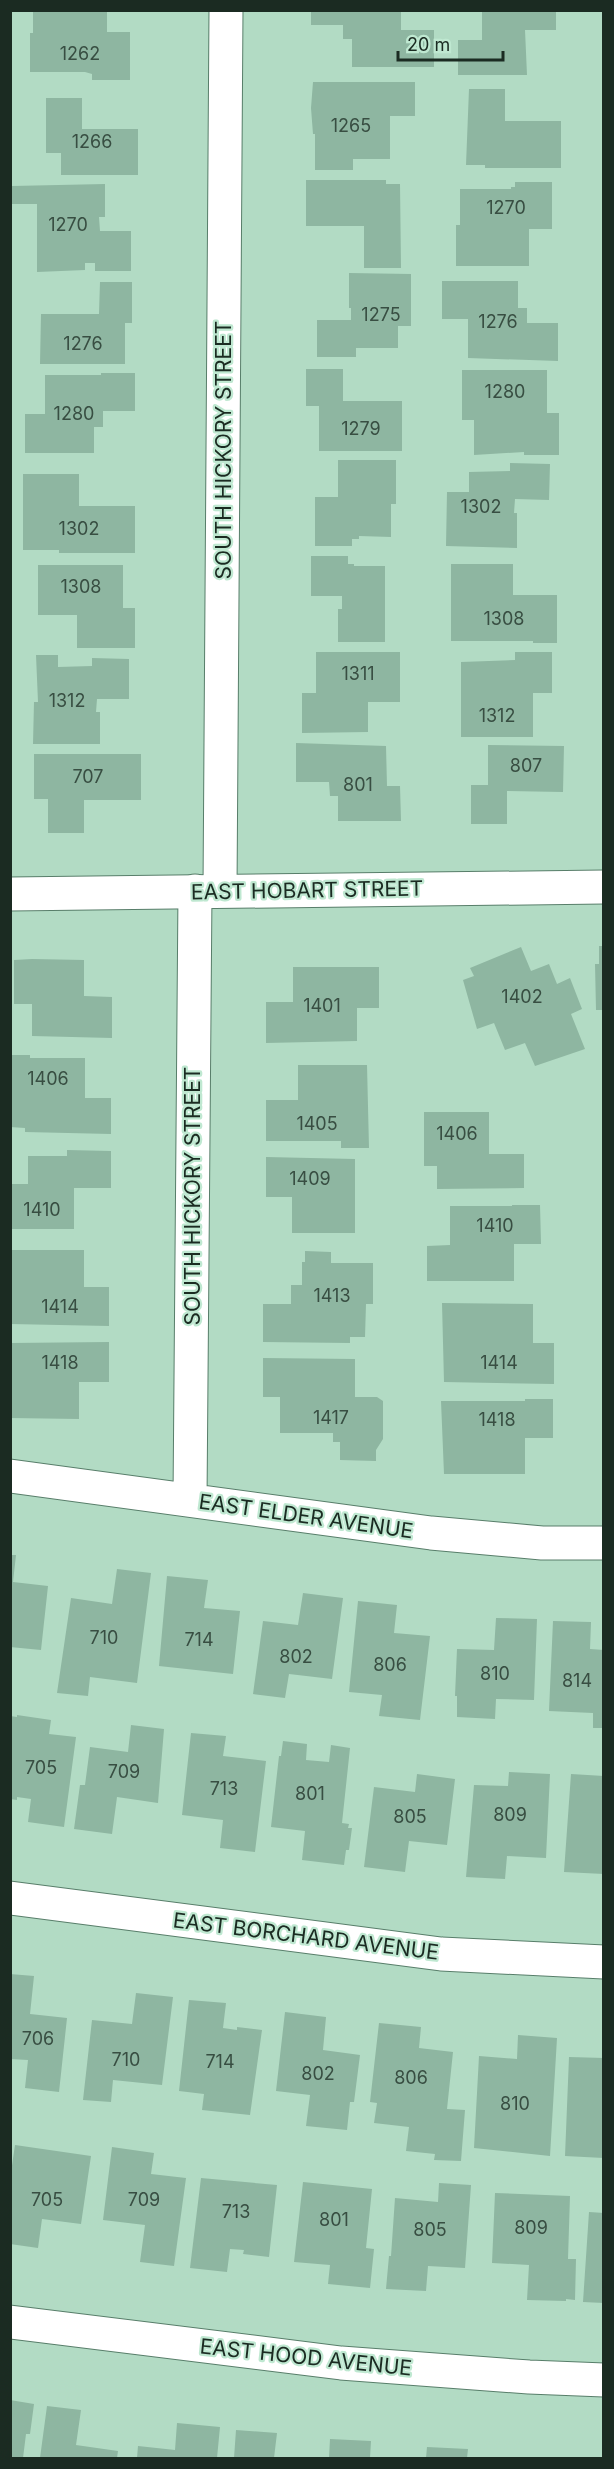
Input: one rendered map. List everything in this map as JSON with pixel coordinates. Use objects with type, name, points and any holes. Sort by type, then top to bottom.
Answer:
[{"type":"street","name":"SOUTH HICKORY STREET","points":[[190,1500],[208,891],[226,10]]},
{"type":"street","name":"EAST HOBART STREET","points":[[10,894],[603,887]]},
{"type":"street","name":"EAST ELDER AVENUE","points":[[10,1476],[431,1533],[542,1543],[603,1543]]},
{"type":"street","name":"EAST BORCHARD AVENUE","points":[[10,1898],[441,1954],[603,1962]]},
{"type":"street","name":"EAST HOOD AVENUE","points":[[10,2322],[340,2363],[603,2380]]},
{"type":"building","points":[[33,10],[107,10],[107,32],[130,32],[130,80],[92,80],[92,74],[85,72],[30,72],[30,33],[33,33]]},
{"type":"building","points":[[311,10],[401,10],[401,30],[434,30],[434,67],[352,67],[352,39],[343,39],[343,25],[311,25]]},
{"type":"building","points":[[482,10],[556,10],[556,30],[525,30],[527,75],[458,75],[458,40],[482,40]]},
{"type":"building","points":[[313,82],[415,82],[415,116],[390,116],[390,159],[353,159],[353,170],[315,170],[315,134],[313,134],[311,108]]},
{"type":"building","points":[[469,89],[505,89],[505,121],[561,121],[561,168],[485,168],[485,165],[466,165]]},
{"type":"building","points":[[46,98],[82,98],[82,129],[138,129],[138,175],[61,175],[61,153],[46,153]]},
{"type":"building","points":[[306,180],[386,180],[386,184],[400,184],[401,268],[364,268],[364,226],[306,226]]},
{"type":"building","points":[[515,182],[552,182],[552,229],[529,229],[529,266],[456,266],[456,225],[460,225],[460,189],[511,189],[515,187]]},
{"type":"building","points":[[105,184],[105,217],[99,217],[100,231],[131,231],[131,271],[95,271],[95,263],[85,263],[85,270],[37,272],[37,204],[12,204],[12,186]]},
{"type":"building","points":[[349,273],[411,274],[411,326],[398,326],[398,348],[356,348],[356,357],[317,357],[317,320],[351,320]]},
{"type":"building","points":[[442,281],[518,281],[518,308],[527,308],[527,323],[558,323],[558,361],[468,358],[468,319],[442,319]]},
{"type":"building","points":[[100,282],[132,282],[132,323],[125,323],[125,364],[40,364],[41,314],[99,314]]},
{"type":"building","points":[[306,369],[343,369],[343,401],[402,401],[402,451],[319,451],[319,406],[306,406]]},
{"type":"building","points":[[462,370],[547,370],[547,413],[559,413],[559,455],[524,455],[524,452],[474,455],[474,420],[462,420]]},
{"type":"building","points":[[101,373],[135,373],[135,411],[103,411],[103,427],[94,427],[94,453],[25,453],[25,414],[45,414],[45,375],[101,375]]},
{"type":"building","points":[[338,460],[396,460],[396,504],[391,504],[391,537],[359,536],[359,539],[352,539],[352,546],[315,546],[315,497],[338,497]]},
{"type":"building","points":[[510,463],[550,464],[549,500],[515,499],[517,548],[446,546],[447,492],[469,492],[469,472],[510,471]]},
{"type":"building","points":[[23,474],[79,474],[79,506],[135,506],[135,553],[59,553],[59,550],[23,550]]},
{"type":"building","points":[[311,556],[348,556],[348,564],[354,564],[354,566],[385,566],[385,642],[338,642],[338,609],[342,609],[342,596],[311,596]]},
{"type":"building","points":[[451,564],[513,564],[513,595],[557,595],[557,643],[451,641]]},
{"type":"building","points":[[38,565],[123,565],[123,608],[135,608],[135,648],[77,648],[77,615],[38,615]]},
{"type":"building","points":[[316,652],[400,652],[400,702],[368,702],[368,732],[302,733],[302,693],[316,693]]},
{"type":"building","points":[[515,652],[552,652],[552,693],[533,693],[533,737],[461,737],[461,662],[515,660]]},
{"type":"building","points":[[36,655],[58,655],[58,667],[92,666],[92,658],[129,659],[129,699],[97,699],[96,712],[100,712],[100,744],[33,744],[34,702],[38,702]]},
{"type":"building","points":[[296,743],[386,746],[387,786],[400,786],[401,821],[338,821],[338,796],[330,796],[329,782],[296,782]]},
{"type":"building","points":[[488,745],[564,746],[563,792],[507,791],[507,824],[471,824],[471,785],[488,785]]},
{"type":"building","points":[[34,754],[141,754],[141,800],[84,800],[84,833],[48,833],[48,799],[34,799]]},
{"type":"building","points":[[599,946],[604,946],[604,1010],[596,1010],[595,964],[599,964]]},
{"type":"building","points":[[521,947],[531,971],[549,964],[557,984],[570,978],[582,1009],[571,1014],[585,1049],[535,1066],[525,1043],[505,1050],[494,1023],[477,1029],[463,980],[474,976],[470,968]]},
{"type":"building","points":[[14,960],[84,960],[84,996],[112,997],[112,1038],[32,1036],[32,1004],[14,1004]]},
{"type":"building","points":[[293,967],[379,967],[379,1008],[357,1008],[357,1041],[266,1043],[266,1002],[293,1002]]},
{"type":"building","points":[[10,1055],[30,1055],[30,1058],[85,1058],[85,1098],[111,1098],[111,1134],[25,1132],[25,1128],[10,1127]]},
{"type":"building","points":[[298,1065],[367,1065],[369,1148],[341,1148],[341,1141],[266,1141],[266,1100],[298,1100]]},
{"type":"building","points":[[424,1112],[489,1112],[489,1154],[524,1154],[524,1188],[437,1189],[437,1166],[424,1166]]},
{"type":"building","points":[[67,1150],[111,1151],[111,1188],[74,1188],[74,1229],[10,1229],[10,1184],[28,1184],[28,1156],[67,1156]]},
{"type":"building","points":[[266,1157],[355,1159],[355,1233],[292,1233],[292,1197],[266,1197]]},
{"type":"building","points":[[540,1205],[541,1244],[514,1244],[514,1281],[427,1281],[427,1246],[450,1245],[450,1206]]},
{"type":"building","points":[[10,1250],[84,1250],[84,1287],[109,1287],[109,1326],[10,1324]]},
{"type":"building","points":[[305,1251],[331,1252],[331,1263],[373,1263],[373,1304],[366,1304],[365,1337],[350,1337],[350,1343],[263,1342],[263,1304],[291,1304],[291,1285],[302,1285],[302,1262],[305,1262]]},
{"type":"building","points":[[442,1303],[533,1304],[533,1343],[554,1343],[554,1384],[444,1382]]},
{"type":"building","points":[[109,1342],[109,1382],[79,1382],[79,1419],[10,1418],[10,1343]]},
{"type":"building","points":[[263,1358],[355,1359],[355,1397],[377,1397],[383,1401],[383,1439],[376,1450],[376,1461],[340,1460],[340,1442],[333,1442],[333,1433],[280,1433],[280,1397],[263,1397]]},
{"type":"building","points":[[525,1399],[553,1399],[553,1438],[525,1438],[525,1474],[444,1474],[441,1401],[525,1401]]},
{"type":"building","points":[[10,1555],[16,1555],[13,1582],[48,1586],[41,1650],[10,1647]]},
{"type":"building","points":[[117,1569],[151,1573],[137,1683],[90,1677],[88,1696],[57,1693],[71,1598],[112,1604]]},
{"type":"building","points":[[167,1576],[208,1580],[204,1608],[240,1611],[233,1674],[159,1666]]},
{"type":"building","points":[[303,1593],[343,1598],[332,1679],[289,1674],[285,1698],[253,1694],[263,1621],[298,1625]]},
{"type":"building","points":[[358,1601],[397,1605],[394,1633],[430,1636],[420,1720],[379,1716],[382,1695],[349,1692]]},
{"type":"building","points":[[496,1618],[537,1619],[534,1700],[496,1699],[495,1719],[457,1717],[457,1696],[455,1696],[457,1649],[494,1650]]},
{"type":"building","points":[[553,1621],[591,1622],[590,1649],[604,1650],[604,1728],[593,1728],[593,1713],[549,1711]]},
{"type":"building","points":[[17,1715],[51,1720],[49,1734],[76,1737],[64,1827],[28,1822],[31,1799],[17,1797],[17,1800],[10,1799],[10,1716],[17,1717]]},
{"type":"building","points":[[131,1725],[164,1729],[158,1803],[117,1797],[112,1834],[74,1829],[80,1785],[85,1785],[90,1747],[128,1752]]},
{"type":"building","points":[[191,1733],[226,1736],[223,1756],[266,1761],[255,1852],[220,1848],[223,1820],[182,1815]]},
{"type":"building","points":[[283,1741],[307,1744],[306,1760],[329,1762],[331,1745],[350,1748],[342,1823],[349,1824],[348,1828],[352,1828],[344,1865],[302,1860],[305,1831],[271,1827],[279,1756],[281,1756]]},
{"type":"building","points":[[509,1772],[550,1774],[546,1858],[507,1856],[505,1879],[466,1877],[474,1785],[508,1786]]},
{"type":"building","points":[[417,1774],[455,1779],[447,1845],[409,1841],[405,1872],[364,1867],[374,1787],[415,1792]]},
{"type":"building","points":[[571,1774],[604,1776],[604,1874],[564,1872]]},
{"type":"building","points":[[10,1974],[34,1976],[30,2014],[67,2018],[59,2092],[25,2088],[28,2060],[10,2059]]},
{"type":"building","points":[[136,1993],[173,1997],[162,2085],[113,2080],[111,2102],[83,2100],[92,2020],[132,2024]]},
{"type":"building","points":[[189,2000],[226,2003],[223,2028],[262,2030],[250,2115],[202,2110],[204,2094],[179,2091]]},
{"type":"building","points":[[285,2012],[326,2017],[323,2050],[360,2055],[354,2102],[350,2102],[347,2130],[306,2126],[310,2095],[276,2091]]},
{"type":"building","points":[[379,2023],[421,2027],[419,2048],[453,2052],[447,2109],[465,2110],[461,2161],[434,2160],[435,2154],[406,2151],[409,2127],[374,2123],[377,2103],[370,2102]]},
{"type":"building","points":[[518,2035],[557,2038],[550,2156],[474,2148],[479,2056],[517,2059]]},
{"type":"building","points":[[569,2057],[604,2058],[604,2158],[565,2156]]},
{"type":"building","points":[[15,2145],[91,2156],[81,2224],[42,2219],[38,2248],[10,2244],[10,2179]]},
{"type":"building","points":[[112,2147],[154,2153],[151,2174],[186,2178],[174,2266],[140,2262],[145,2225],[103,2220]]},
{"type":"building","points":[[201,2178],[277,2185],[269,2257],[243,2254],[244,2250],[230,2249],[227,2272],[190,2268]]},
{"type":"building","points":[[303,2182],[372,2189],[366,2248],[374,2249],[370,2288],[328,2284],[330,2265],[294,2262]]},
{"type":"building","points":[[439,2183],[471,2185],[465,2268],[428,2266],[426,2291],[386,2289],[395,2198],[438,2202]]},
{"type":"building","points":[[495,2193],[570,2196],[568,2259],[576,2259],[575,2300],[527,2300],[529,2265],[492,2263]]},
{"type":"building","points":[[589,2212],[604,2213],[604,2303],[583,2302]]},
{"type":"building","points":[[10,2400],[34,2404],[30,2434],[26,2434],[23,2458],[10,2458]]},
{"type":"building","points":[[47,2406],[81,2410],[76,2445],[118,2451],[117,2458],[40,2458]]},
{"type":"building","points":[[177,2423],[220,2427],[217,2458],[137,2458],[138,2446],[175,2450]]},
{"type":"building","points":[[236,2430],[277,2433],[274,2458],[234,2458]]},
{"type":"building","points":[[330,2439],[371,2441],[370,2458],[329,2458]]},
{"type":"building","points":[[427,2447],[468,2449],[467,2458],[426,2458]]}]
